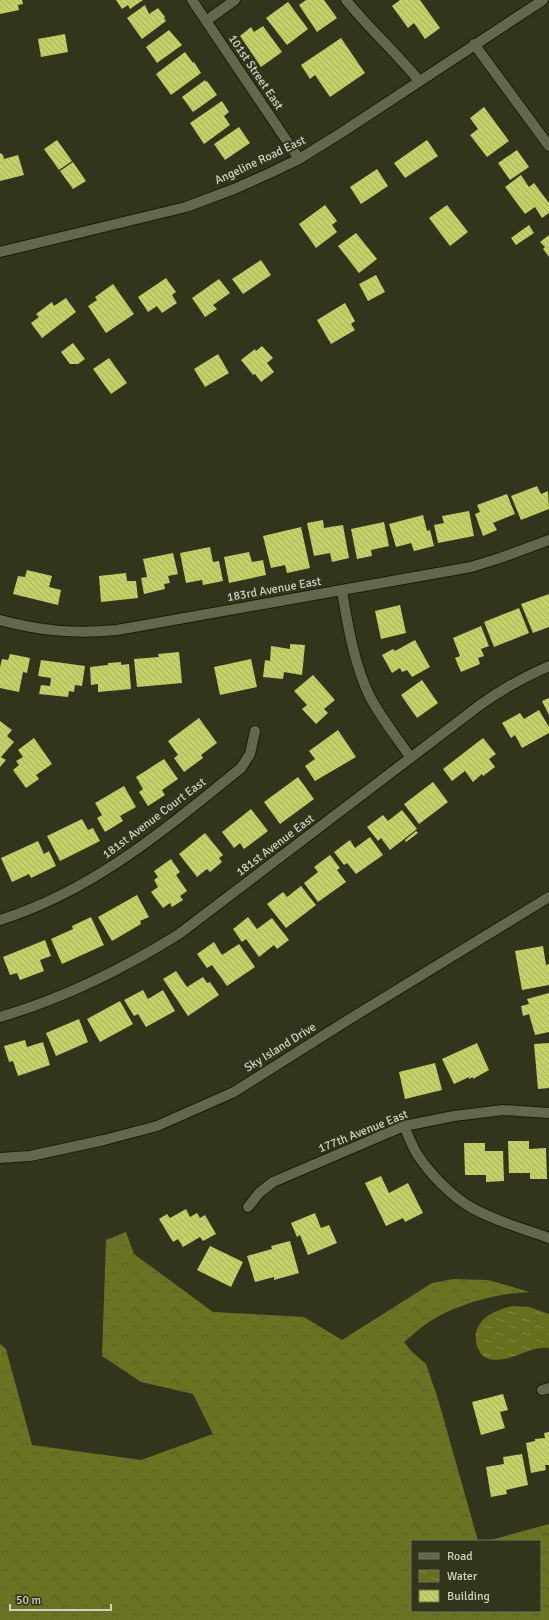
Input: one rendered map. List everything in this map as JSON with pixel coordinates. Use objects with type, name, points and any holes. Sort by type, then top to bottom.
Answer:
[{"type":"street","name":"101st Street East","points":[[192,0],[299,159]]},
{"type":"street","points":[[206,21],[235,0]]},
{"type":"street","points":[[346,0],[380,39],[406,65],[419,82]]},
{"type":"street","name":"Angeline Road East","points":[[0,252],[186,207],[234,189],[299,159],[544,0]]},
{"type":"street","points":[[474,44],[549,146]]},
{"type":"street","name":"183rd Avenue East","points":[[0,620],[25,627],[57,632],[86,633],[110,631],[471,567],[549,540]]},
{"type":"street","points":[[342,591],[351,640],[359,669],[367,689],[384,721],[411,758]]},
{"type":"street","name":"181st Avenue East","points":[[0,1017],[64,995],[101,979],[149,953],[179,934],[500,691],[528,675],[549,666]]},
{"type":"street","name":"181st Avenue Court East","points":[[0,920],[40,905],[83,884],[118,864],[150,841],[241,768],[250,754],[255,731]]},
{"type":"street","name":"Sky Island Drive","points":[[0,1158],[37,1154],[104,1140],[157,1126],[234,1092],[348,1020],[549,897]]},
{"type":"street","name":"177th Avenue East","points":[[248,1207],[259,1193],[273,1182],[404,1126],[454,1116],[503,1110],[549,1113]]},
{"type":"street","points":[[404,1126],[416,1153],[431,1173],[450,1191],[473,1209],[549,1238]]},
{"type":"green space","points":[[126,1232],[134,1254],[213,1312],[304,1317],[342,1340],[432,1283],[453,1279],[488,1280],[530,1292],[504,1295],[476,1301],[449,1311],[426,1324],[404,1342],[412,1352],[426,1364],[438,1399],[478,1540],[411,1540],[411,1612],[541,1612],[541,1540],[491,1540],[549,1524],[549,1620],[0,1620],[0,1344],[6,1349],[32,1445],[141,1460],[213,1434],[193,1394],[141,1382],[102,1356],[106,1240]]},
{"type":"water","points":[[513,1306],[529,1307],[549,1314],[549,1348],[533,1349],[510,1358],[494,1360],[484,1357],[480,1353],[477,1346],[476,1337],[480,1323],[498,1310]]},
{"type":"building","points":[[0,0],[22,0],[23,4],[18,5],[19,10],[0,14]]},
{"type":"building","points":[[116,0],[143,0],[130,9],[128,5],[122,9]]},
{"type":"building","points":[[306,0],[324,0],[337,18],[317,32],[299,5]]},
{"type":"building","points":[[400,0],[420,0],[440,28],[425,39],[414,23],[408,28],[392,6]]},
{"type":"building","points":[[288,2],[308,29],[287,45],[266,18]]},
{"type":"building","points":[[145,5],[149,14],[158,8],[165,17],[164,18],[166,21],[142,39],[127,18]]},
{"type":"building","points":[[263,26],[282,52],[261,67],[240,36],[251,27],[254,32]]},
{"type":"building","points":[[169,30],[182,45],[157,63],[146,47]]},
{"type":"building","points":[[65,34],[68,52],[41,57],[38,39]]},
{"type":"building","points":[[341,38],[365,73],[330,97],[315,75],[310,79],[301,65]]},
{"type":"building","points":[[185,52],[201,73],[171,95],[156,74]]},
{"type":"building","points":[[205,80],[217,95],[193,112],[182,97]]},
{"type":"building","points":[[222,101],[229,112],[224,116],[230,125],[204,144],[190,123]]},
{"type":"building","points":[[484,107],[509,141],[487,157],[470,135],[478,129],[470,118]]},
{"type":"building","points":[[239,127],[250,143],[225,160],[214,144]]},
{"type":"building","points":[[57,140],[72,161],[59,170],[44,149]]},
{"type":"building","points":[[427,140],[438,156],[405,178],[394,163]]},
{"type":"building","points":[[517,150],[529,167],[510,180],[498,163]]},
{"type":"building","points":[[0,153],[3,155],[4,159],[18,155],[24,175],[0,181]]},
{"type":"building","points":[[73,162],[86,181],[73,189],[60,171]]},
{"type":"building","points":[[377,169],[388,186],[361,204],[350,187]]},
{"type":"building","points":[[521,175],[529,187],[534,183],[549,203],[549,213],[542,218],[535,207],[525,214],[505,187]]},
{"type":"building","points":[[325,205],[337,221],[332,225],[337,232],[316,248],[299,224]]},
{"type":"building","points":[[447,205],[468,232],[450,246],[429,218]]},
{"type":"building","points":[[529,225],[534,233],[516,245],[511,238]]},
{"type":"building","points":[[356,233],[377,259],[359,273],[338,246]]},
{"type":"building","points":[[549,235],[549,257],[543,249],[545,247],[540,242]]},
{"type":"building","points":[[261,260],[271,275],[243,294],[232,279]]},
{"type":"building","points":[[376,275],[385,292],[368,301],[359,284]]},
{"type":"building","points":[[166,278],[176,292],[172,295],[177,303],[162,313],[157,306],[148,312],[138,297]]},
{"type":"building","points":[[219,279],[230,293],[213,305],[217,309],[205,317],[192,298]]},
{"type":"building","points":[[113,284],[134,314],[106,333],[88,306],[97,300],[95,297]]},
{"type":"building","points":[[66,298],[76,312],[42,338],[31,323],[39,317],[36,314],[52,302],[54,306]]},
{"type":"building","points":[[345,303],[355,321],[351,324],[355,330],[331,344],[317,320]]},
{"type":"building","points":[[73,343],[85,359],[78,364],[70,364],[61,352]]},
{"type":"building","points":[[262,346],[273,358],[267,363],[274,372],[261,382],[255,374],[253,375],[241,360],[255,349],[256,351]]},
{"type":"building","points":[[218,354],[229,373],[205,387],[194,369]]},
{"type":"building","points":[[109,358],[127,383],[111,394],[93,369]]},
{"type":"building","points":[[537,486],[541,494],[548,491],[549,509],[521,520],[511,496]]},
{"type":"building","points":[[507,494],[515,514],[493,523],[497,530],[483,536],[475,514],[480,512],[477,505]]},
{"type":"building","points":[[469,511],[474,536],[438,543],[434,525],[444,523],[442,516]]},
{"type":"building","points":[[423,515],[427,531],[430,530],[434,546],[414,551],[411,543],[396,547],[389,524]]},
{"type":"building","points":[[323,520],[324,528],[343,525],[349,558],[332,562],[330,553],[314,556],[307,523]]},
{"type":"building","points":[[384,522],[389,546],[371,550],[372,556],[357,559],[351,529]]},
{"type":"building","points":[[301,527],[310,568],[287,573],[285,565],[271,568],[263,536]]},
{"type":"building","points":[[210,547],[213,562],[219,561],[223,581],[203,585],[202,580],[186,583],[180,553]]},
{"type":"building","points":[[249,552],[252,562],[263,560],[266,575],[229,583],[224,557]]},
{"type":"building","points":[[173,553],[178,574],[168,576],[170,583],[164,584],[165,589],[144,594],[141,578],[147,577],[143,559]]},
{"type":"building","points":[[27,570],[52,576],[49,587],[61,590],[58,605],[13,594],[18,576],[25,577]]},
{"type":"building","points":[[126,573],[127,581],[136,581],[138,598],[101,602],[99,576]]},
{"type":"building","points":[[549,594],[549,627],[533,633],[521,604]]},
{"type":"building","points":[[400,605],[406,633],[381,639],[375,611]]},
{"type":"building","points":[[519,608],[529,633],[494,647],[484,622]]},
{"type":"building","points":[[481,626],[489,646],[481,649],[484,656],[478,658],[480,664],[461,672],[455,658],[460,656],[453,638]]},
{"type":"building","points":[[415,640],[430,667],[412,677],[407,670],[402,672],[400,668],[392,673],[382,655],[393,649],[395,651]]},
{"type":"building","points":[[290,644],[305,645],[302,675],[284,672],[283,679],[263,677],[265,660],[270,661],[271,646],[290,649]]},
{"type":"building","points":[[179,652],[182,683],[137,687],[134,659],[159,657],[158,654]]},
{"type":"building","points":[[10,654],[30,658],[27,673],[23,672],[19,692],[0,688],[0,667],[2,659],[8,660]]},
{"type":"building","points":[[251,659],[257,687],[220,695],[214,667]]},
{"type":"building","points":[[41,660],[85,666],[82,686],[75,685],[74,692],[69,691],[68,697],[39,694],[41,685],[50,686],[51,678],[38,676]]},
{"type":"building","points":[[121,662],[121,665],[129,664],[131,689],[98,692],[98,684],[91,685],[90,667]]},
{"type":"building","points":[[313,675],[335,700],[324,709],[328,713],[316,724],[302,709],[307,705],[294,691]]},
{"type":"building","points":[[422,680],[438,703],[417,718],[401,695]]},
{"type":"building","points":[[549,698],[549,715],[542,701]]},
{"type":"building","points":[[539,710],[549,727],[549,733],[522,748],[515,735],[511,738],[502,723],[520,713],[524,719]]},
{"type":"building","points":[[199,718],[217,743],[201,755],[203,758],[184,772],[174,758],[178,755],[168,741]]},
{"type":"building","points":[[0,721],[12,730],[7,736],[14,742],[1,757],[6,760],[0,767]]},
{"type":"building","points":[[338,730],[356,757],[315,781],[305,766],[315,759],[309,751]]},
{"type":"building","points":[[34,738],[52,764],[36,775],[39,779],[26,788],[13,770],[19,765],[16,761],[23,757],[18,750]]},
{"type":"building","points":[[483,738],[496,754],[489,759],[495,767],[483,776],[482,774],[473,782],[465,771],[452,781],[443,769]]},
{"type":"building","points":[[164,759],[178,779],[162,790],[165,795],[148,806],[139,792],[143,789],[136,777]]},
{"type":"building","points":[[298,777],[314,799],[280,824],[264,802]]},
{"type":"building","points":[[433,782],[448,802],[419,824],[404,804]]},
{"type":"building","points":[[124,786],[136,807],[120,816],[123,821],[105,832],[97,818],[102,815],[95,803]]},
{"type":"building","points":[[251,809],[268,831],[244,849],[240,843],[234,848],[222,832]]},
{"type":"building","points":[[402,810],[417,829],[390,850],[381,838],[378,841],[367,827],[383,815],[388,821]]},
{"type":"building","points":[[82,819],[88,830],[93,828],[100,841],[60,861],[47,836]]},
{"type":"building","points":[[416,831],[418,833],[406,842],[405,840]]},
{"type":"building","points":[[205,833],[223,855],[219,858],[222,862],[210,872],[207,869],[197,877],[179,854]]},
{"type":"building","points":[[370,837],[383,855],[356,874],[347,863],[344,865],[334,852],[350,840],[355,848]]},
{"type":"building","points":[[38,841],[44,854],[49,851],[56,866],[31,878],[29,874],[12,882],[1,858]]},
{"type":"building","points":[[330,855],[340,868],[337,870],[346,882],[318,902],[304,883],[318,872],[314,867]]},
{"type":"building","points":[[171,859],[180,872],[176,875],[187,891],[180,896],[183,900],[172,907],[170,903],[163,908],[151,892],[158,887],[154,880],[158,877],[154,871]]},
{"type":"building","points":[[301,886],[316,905],[286,928],[267,904],[283,892],[287,897]]},
{"type":"building","points":[[137,895],[149,917],[140,921],[141,924],[112,941],[98,917]]},
{"type":"building","points":[[91,917],[104,945],[62,964],[51,939],[73,929],[72,926]]},
{"type":"building","points":[[248,917],[257,929],[272,918],[289,940],[277,949],[274,945],[259,957],[246,939],[242,942],[233,929]]},
{"type":"building","points":[[45,940],[51,956],[40,960],[44,971],[20,980],[17,973],[10,975],[3,957]]},
{"type":"building","points":[[214,942],[222,955],[239,944],[255,967],[227,986],[212,965],[207,968],[197,954]]},
{"type":"building","points":[[543,946],[546,965],[549,964],[549,985],[522,990],[515,951]]},
{"type":"building","points":[[176,971],[187,987],[203,977],[207,983],[210,982],[219,995],[188,1016],[163,979]]},
{"type":"building","points":[[143,990],[148,999],[163,990],[175,1011],[146,1027],[138,1014],[134,1016],[124,1000]]},
{"type":"building","points":[[549,993],[549,1032],[535,1035],[529,1014],[523,1016],[521,1006],[529,1004],[527,999]]},
{"type":"building","points":[[120,1001],[133,1024],[100,1042],[87,1019]]},
{"type":"building","points":[[79,1019],[88,1042],[56,1056],[46,1033]]},
{"type":"building","points":[[25,1040],[27,1047],[43,1042],[50,1065],[18,1076],[13,1061],[9,1062],[4,1046]]},
{"type":"building","points":[[477,1043],[489,1070],[473,1079],[473,1077],[469,1079],[469,1077],[454,1084],[442,1059]]},
{"type":"building","points":[[549,1043],[549,1088],[538,1089],[534,1044]]},
{"type":"building","points":[[435,1063],[442,1090],[405,1099],[399,1072]]},
{"type":"building","points":[[508,1141],[529,1141],[529,1149],[546,1148],[547,1179],[530,1179],[530,1173],[509,1173]]},
{"type":"building","points":[[464,1143],[485,1143],[485,1151],[503,1151],[504,1181],[486,1182],[486,1175],[465,1175]]},
{"type":"building","points":[[381,1176],[389,1193],[408,1183],[423,1213],[405,1222],[403,1218],[386,1226],[365,1183]]},
{"type":"building","points":[[186,1209],[190,1217],[197,1213],[200,1218],[205,1215],[216,1234],[203,1241],[200,1237],[183,1247],[178,1239],[173,1242],[159,1219],[167,1214],[170,1218]]},
{"type":"building","points":[[315,1213],[321,1228],[329,1225],[337,1243],[308,1255],[300,1235],[297,1237],[291,1223]]},
{"type":"building","points":[[290,1241],[299,1273],[274,1280],[274,1277],[255,1282],[247,1256],[272,1249],[271,1246]]},
{"type":"building","points":[[210,1246],[243,1262],[231,1287],[197,1270]]},
{"type":"building","points":[[503,1394],[508,1410],[500,1412],[505,1428],[481,1435],[472,1402]]},
{"type":"building","points":[[549,1432],[549,1465],[545,1465],[546,1470],[531,1473],[526,1443],[535,1441],[535,1439],[545,1438],[544,1433]]},
{"type":"building","points":[[522,1454],[528,1485],[506,1490],[507,1494],[491,1497],[486,1467],[504,1464],[503,1457]]}]
